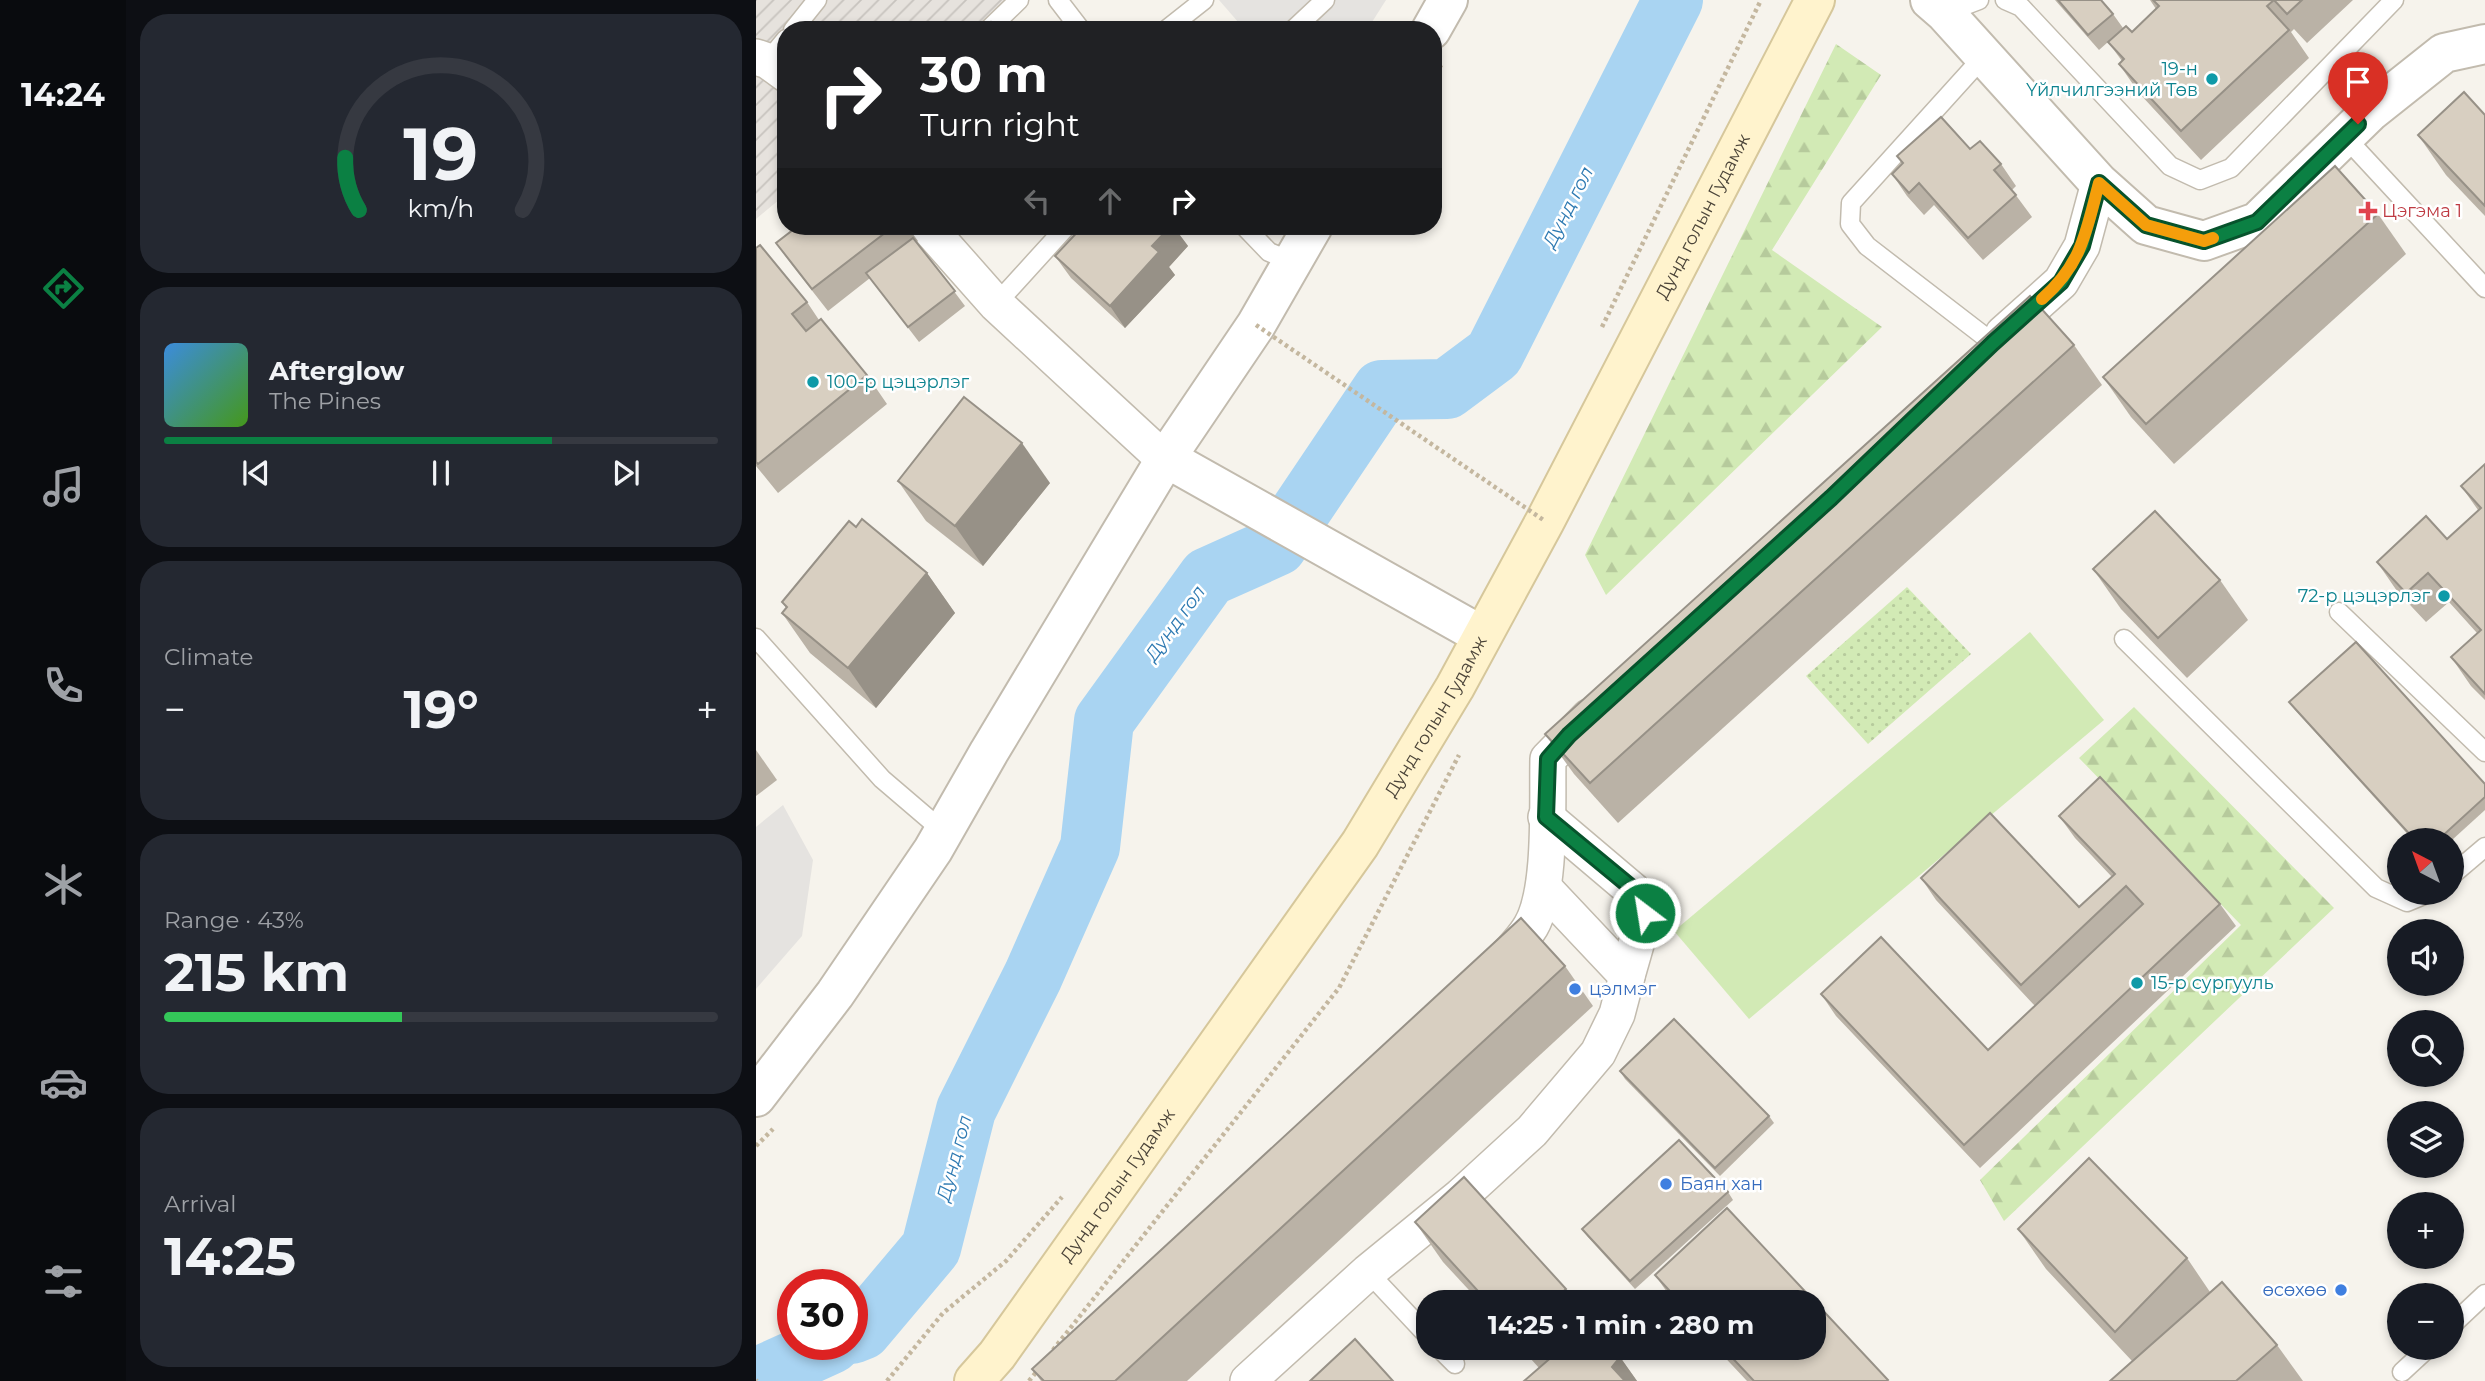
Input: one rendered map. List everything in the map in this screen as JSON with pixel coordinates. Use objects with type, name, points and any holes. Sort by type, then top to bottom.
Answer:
[{"type":"main road","name":"Дунд голын Гудамж","points":[[974,1381],[997,1355],[1360,844],[1455,687],[1482,635],[1527,508],[1815,0]]},
{"type":"street","points":[[1436,21],[1448,0]]},
{"type":"street","points":[[1951,4],[1984,56],[2099,183],[2146,225],[2204,241],[2257,222],[2371,111],[2444,53],[2485,44]]},
{"type":"street","points":[[1983,352],[2061,282],[2082,246],[2099,183]]},
{"type":"street","points":[[936,235],[996,304],[1154,450],[1482,635]]},
{"type":"street","points":[[756,1097],[835,994],[944,832],[989,752],[1181,467],[1256,324],[1307,235]]},
{"type":"street","points":[[1476,985],[1522,939],[1533,923],[1544,888],[1548,759],[1569,735],[1609,699]]},
{"type":"street","points":[[1248,1381],[1368,1272],[1461,1196],[1532,1131],[1598,1053],[1616,1014],[1645,913],[1644,900],[1546,817]]},
{"type":"street","points":[[1544,888],[1627,976]]},
{"type":"lane","points":[[800,21],[817,0]]},
{"type":"lane","points":[[997,21],[1019,0]]},
{"type":"lane","points":[[1058,0],[1074,21]]},
{"type":"lane","points":[[1177,21],[1204,0]]},
{"type":"lane","points":[[1303,21],[1325,0]]},
{"type":"lane","points":[[2005,0],[2021,7],[2170,166],[2200,180],[2231,168],[2395,0]]},
{"type":"lane","points":[[1983,352],[1867,246],[1850,224],[1851,203],[1984,56]]},
{"type":"lane","points":[[2345,137],[2485,288]]},
{"type":"lane","points":[[996,304],[1059,235]]},
{"type":"lane","points":[[1253,235],[1269,252],[1291,261]]},
{"type":"lane","points":[[2339,612],[2485,752]]},
{"type":"lane","points":[[756,638],[882,779],[944,832]]},
{"type":"lane","points":[[2124,639],[2376,888],[2387,893]]},
{"type":"lane","points":[[2464,865],[2485,847]]},
{"type":"lane","points":[[1368,1272],[1416,1323]]},
{"type":"lane","points":[[2464,1314],[2485,1294]]},
{"type":"lane","points":[[1450,1360],[1454,1364]]},
{"type":"lane","points":[[2402,1372],[2415,1360]]},
{"type":"path","points":[[1598,334],[1760,0]]},
{"type":"path","points":[[1256,324],[1527,508]]},
{"type":"path","points":[[887,1381],[943,1313],[1006,1261],[1068,1190]]},
{"type":"shaded area","points":[[756,0],[1014,0],[990,21],[777,21],[777,202],[756,219]]},
{"type":"shaded area","points":[[1219,0],[1386,0],[1373,21],[1237,21]]},
{"type":"shaded area","points":[[783,805],[813,860],[802,936],[756,989],[756,827]]},
{"type":"green space","points":[[1836,44],[1881,75],[1772,250],[1882,327],[1606,595],[1585,555]]},
{"type":"green space","points":[[1907,587],[1971,654],[1868,744],[1806,676]]},
{"type":"green space","points":[[2030,632],[2104,720],[1749,1019],[1674,931]]},
{"type":"green space","points":[[2134,707],[2334,908],[2004,1221],[1980,1180],[2241,925],[2079,758]]},
{"type":"building","points":[[2058,0],[2101,0],[2113,14],[2088,35]]},
{"type":"building","name":"19-н Үйлчилгээний Төв","points":[[2153,0],[2274,0],[2267,6],[2289,30],[2181,131],[2119,64],[2124,59],[2108,42],[2126,26],[2132,32],[2159,6]]},
{"type":"building","points":[[2274,0],[2302,0],[2287,14]]},
{"type":"building","points":[[2464,92],[2485,115],[2485,206],[2418,135]]},
{"type":"building","points":[[1941,117],[1970,149],[1980,141],[2001,164],[1994,170],[2016,195],[1968,238],[1919,183],[1909,193],[1892,174],[1903,163],[1897,156]]},
{"type":"building","points":[[2335,166],[2378,214],[2146,424],[2103,377]]},
{"type":"building","points":[[786,235],[882,235],[812,289],[776,243]]},
{"type":"building","points":[[1075,235],[1162,235],[1152,246],[1159,252],[1110,306],[1055,256]]},
{"type":"building","points":[[913,238],[955,291],[908,327],[866,273]]},
{"type":"building","name":"100-р цэцэрлэг","points":[[760,245],[807,302],[792,314],[806,331],[821,319],[867,375],[758,464],[756,248]]},
{"type":"building","points":[[2030,296],[2074,345],[1590,783],[1545,734]]},
{"type":"building","points":[[964,397],[1022,443],[955,526],[898,481]]},
{"type":"building","points":[[2485,464],[2485,694],[2451,657],[2481,630],[2428,573],[2406,593],[2377,562],[2426,516],[2447,539],[2481,508],[2461,486]]},
{"type":"building","points":[[2155,511],[2220,580],[2158,638],[2093,569]]},
{"type":"building","points":[[862,519],[927,573],[848,668],[782,613],[787,607],[782,602],[849,521],[856,527]]},
{"type":"building","points":[[2356,642],[2485,784],[2485,797],[2451,828],[2404,828],[2289,702]]},
{"type":"building","name":"15-р сургууль","points":[[2100,777],[2220,904],[1964,1145],[1821,994],[1881,937],[1988,1050],[2143,904],[2126,886],[2021,985],[1921,878],[1990,813],[2079,907],[2115,874],[2059,816]]},
{"type":"building","points":[[1521,918],[1565,966],[1115,1381],[1044,1381],[1032,1369]]},
{"type":"building","points":[[1674,1019],[1769,1116],[1715,1168],[1620,1071]]},
{"type":"building","points":[[1679,1140],[1728,1192],[1630,1281],[1582,1229]]},
{"type":"building","points":[[2089,1158],[2187,1258],[2115,1332],[2018,1229]]},
{"type":"building","points":[[1464,1177],[1566,1289],[1477,1290],[1415,1222]]},
{"type":"building","points":[[1727,1208],[1804,1290],[1669,1290],[1655,1275]]},
{"type":"building","points":[[2222,1282],[2277,1345],[2236,1381],[2110,1381]]},
{"type":"building","points":[[1826,1314],[1888,1380],[1887,1381],[1754,1381],[1734,1360],[1826,1360]]},
{"type":"building","points":[[1355,1339],[1393,1381],[1310,1381]]},
{"type":"building","points":[[1548,1360],[1618,1360],[1612,1367],[1625,1381],[1524,1381]]},
{"type":"waterway","name":"Дунд гол","points":[[868,1323],[931,1248],[966,1110],[1033,976],[1090,847],[1104,721],[1208,577],[1277,546],[1382,390],[1447,389],[1494,354],[1673,0]]},
{"type":"waterway","name":"Дунд гол","points":[[756,1378],[796,1360]]},
{"type":"slow traffic","points":[[2042,299],[2061,282],[2082,246],[2099,183],[2146,225],[2204,241],[2213,238]]},
{"type":"place","name":"19-н Үйлчилгээний Төв","points":[[2212,79]]},
{"type":"place","name":"Цэгэма 1","points":[[2368,211]]},
{"type":"place","name":"100-р цэцэрлэг","points":[[813,382]]},
{"type":"place","name":"72-р цэцэрлэг","points":[[2444,596]]},
{"type":"place","name":"15-р сургууль","points":[[2137,983]]},
{"type":"place","name":"цэлмэг","points":[[1575,989]]},
{"type":"place","name":"Баян хан","points":[[1666,1184]]},
{"type":"place","name":"өсөхөө","points":[[2341,1290]]},
{"type":"route","points":[[1645,913],[1644,900],[1632,888],[1546,817],[1548,759],[1569,735],[1831,498],[2061,282],[2082,246],[2099,183],[2146,225],[2204,241],[2257,222],[2358,124]]}]
